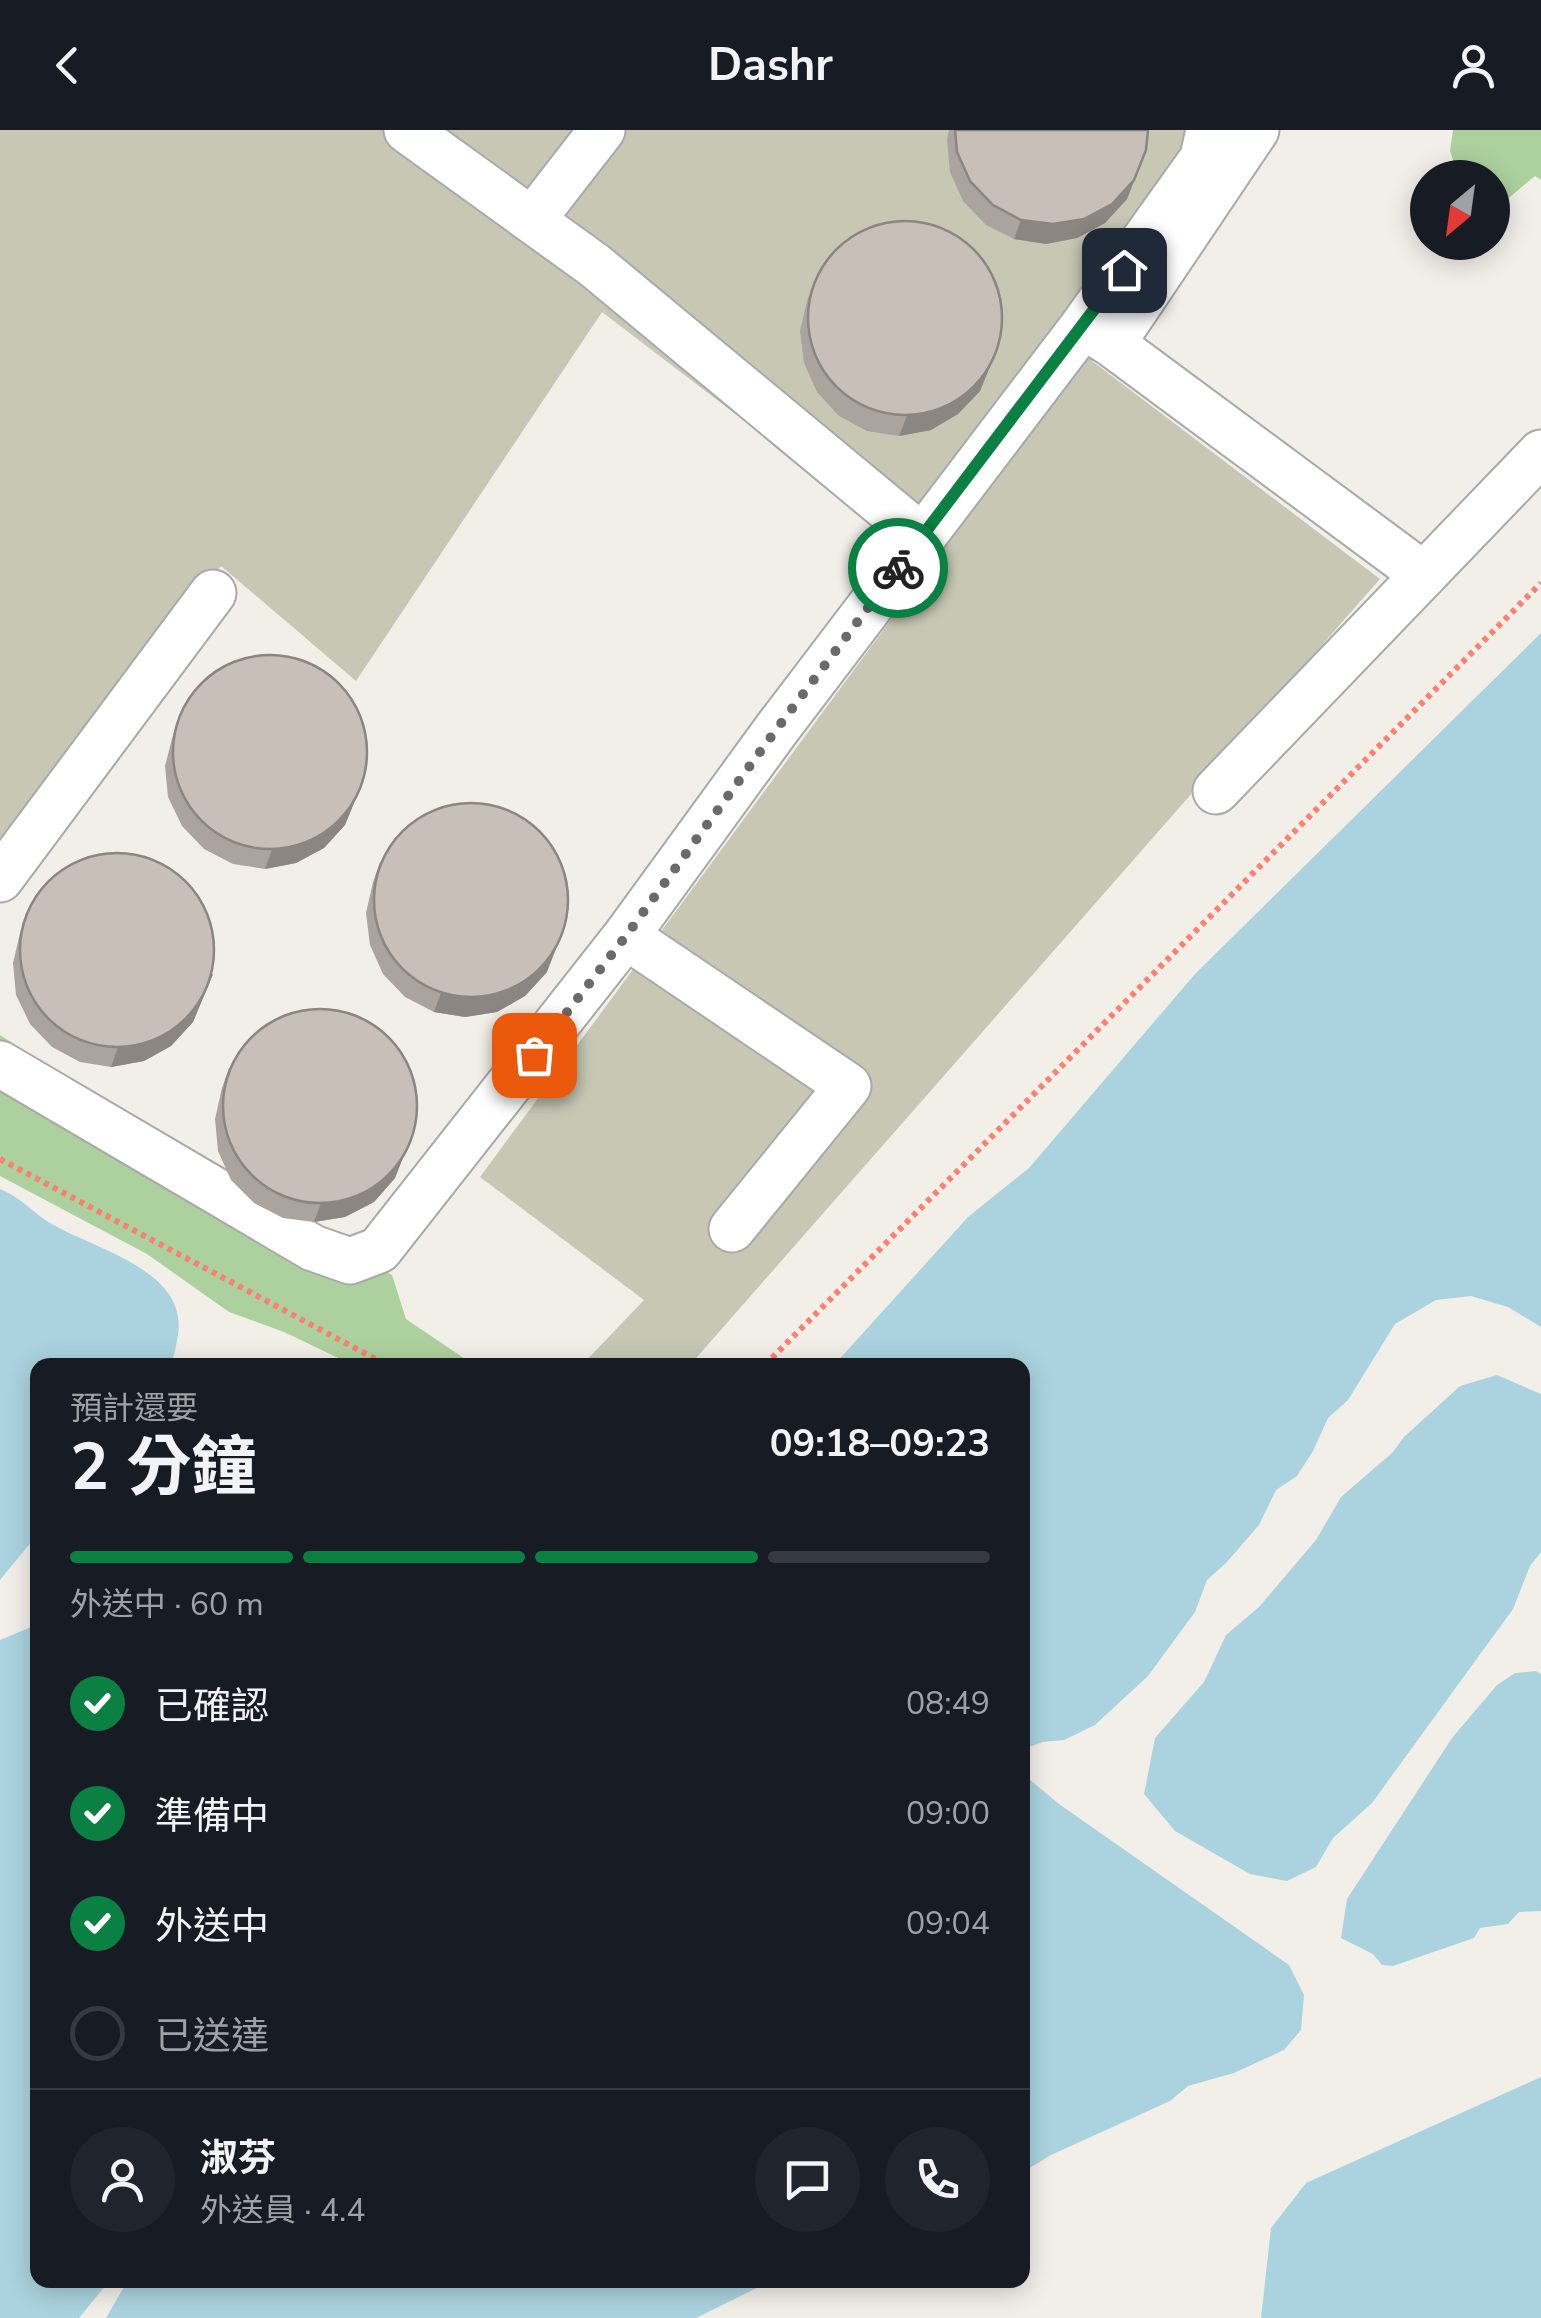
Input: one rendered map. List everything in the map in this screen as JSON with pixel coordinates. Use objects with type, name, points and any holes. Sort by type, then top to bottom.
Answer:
[{"type":"lane","points":[[407,130],[594,266],[922,537]]},
{"type":"lane","points":[[532,219],[602,130]]},
{"type":"lane","points":[[1098,335],[1203,158],[1209,130]]},
{"type":"lane","points":[[0,1064],[313,1248],[350,1261],[379,1250],[626,936],[922,537],[1098,335],[1256,130]]},
{"type":"lane","points":[[1098,335],[1424,575]]},
{"type":"lane","points":[[1216,791],[1541,453]]},
{"type":"lane","points":[[0,878],[212,593]]},
{"type":"lane","points":[[626,936],[848,1086],[732,1229]]},
{"type":"path","points":[[771,1358],[1541,583]]},
{"type":"path","points":[[0,1158],[374,1358]]},
{"type":"shaded area","points":[[0,130],[1247,130],[1092,361],[1380,579],[696,1358],[589,1358],[644,1300],[480,1177],[932,564],[602,312],[356,681],[221,566],[0,854]]},
{"type":"green space","points":[[1453,130],[1541,130],[1541,180],[1535,176],[1510,197],[1510,160],[1453,160],[1450,151]]},
{"type":"green space","points":[[0,1035],[134,1121],[392,1275],[406,1319],[464,1358],[338,1358],[229,1312],[147,1254],[0,1176]]},
{"type":"water","points":[[1541,633],[1541,1327],[1508,1307],[1471,1296],[1436,1300],[1395,1324],[1348,1400],[1328,1418],[1297,1476],[1276,1490],[1259,1525],[1207,1580],[1195,1612],[1148,1676],[1095,1725],[1064,1740],[1030,1747],[1030,1358],[840,1358],[968,1217],[1029,1168],[1195,974]]},
{"type":"water","points":[[0,1189],[52,1224],[114,1253],[154,1278],[169,1294],[177,1313],[178,1335],[173,1358],[30,1358],[30,1544],[0,1580]]},
{"type":"water","points":[[1497,1375],[1541,1394],[1541,1552],[1530,1566],[1513,1609],[1372,1803],[1333,1838],[1316,1867],[1287,1881],[1250,1874],[1175,1831],[1144,1794],[1155,1738],[1204,1682],[1226,1635],[1259,1607],[1316,1540],[1341,1497],[1460,1386]]},
{"type":"water","points":[[30,1627],[30,2288],[103,2288],[79,2318],[0,2318],[0,1640]]},
{"type":"water","points":[[1515,1673],[1541,1674],[1541,1911],[1519,1912],[1508,1924],[1480,1928],[1474,1938],[1393,1966],[1382,1965],[1373,1954],[1341,1938],[1347,1899],[1452,1738],[1497,1685]]},
{"type":"water","points":[[1030,1780],[1289,1965],[1304,1995],[1301,2030],[1284,2050],[1234,2073],[1188,2086],[1170,2101],[1030,2168]]},
{"type":"water","points":[[1541,2077],[1541,2318],[1261,2318],[1271,2228],[1306,2183]]},
{"type":"water","points":[[123,2288],[757,2288],[696,2318],[106,2318]]},
{"type":"building","points":[[955,130],[1148,130],[1146,150],[1134,180],[1112,204],[1084,219],[1053,224],[1021,220],[993,205],[970,181],[957,152]]},
{"type":"building","points":[[905,221],[942,229],[973,250],[994,281],[1002,318],[994,355],[973,386],[942,407],[905,415],[868,407],[837,386],[816,355],[808,318],[816,281],[837,250],[868,229]]},
{"type":"building","points":[[270,655],[307,663],[338,684],[359,715],[367,752],[359,789],[338,820],[307,841],[270,849],[233,841],[202,820],[181,789],[173,752],[181,715],[202,684],[233,663]]},
{"type":"building","points":[[471,803],[508,811],[539,832],[560,863],[568,900],[560,937],[539,968],[508,989],[471,997],[434,989],[403,968],[382,937],[374,900],[382,863],[403,832],[434,811]]},
{"type":"building","points":[[117,853],[154,861],[185,882],[206,913],[214,950],[206,987],[185,1018],[154,1039],[117,1047],[80,1039],[49,1018],[28,987],[20,950],[28,913],[49,882],[80,861]]},
{"type":"building","points":[[320,1009],[357,1017],[388,1038],[409,1069],[417,1106],[409,1143],[388,1174],[357,1195],[320,1203],[283,1195],[252,1174],[231,1143],[223,1106],[231,1069],[252,1038],[283,1017]]},
{"type":"way so far","points":[[534,1055],[898,568]]},
{"type":"route","points":[[898,568],[1124,270]]}]
